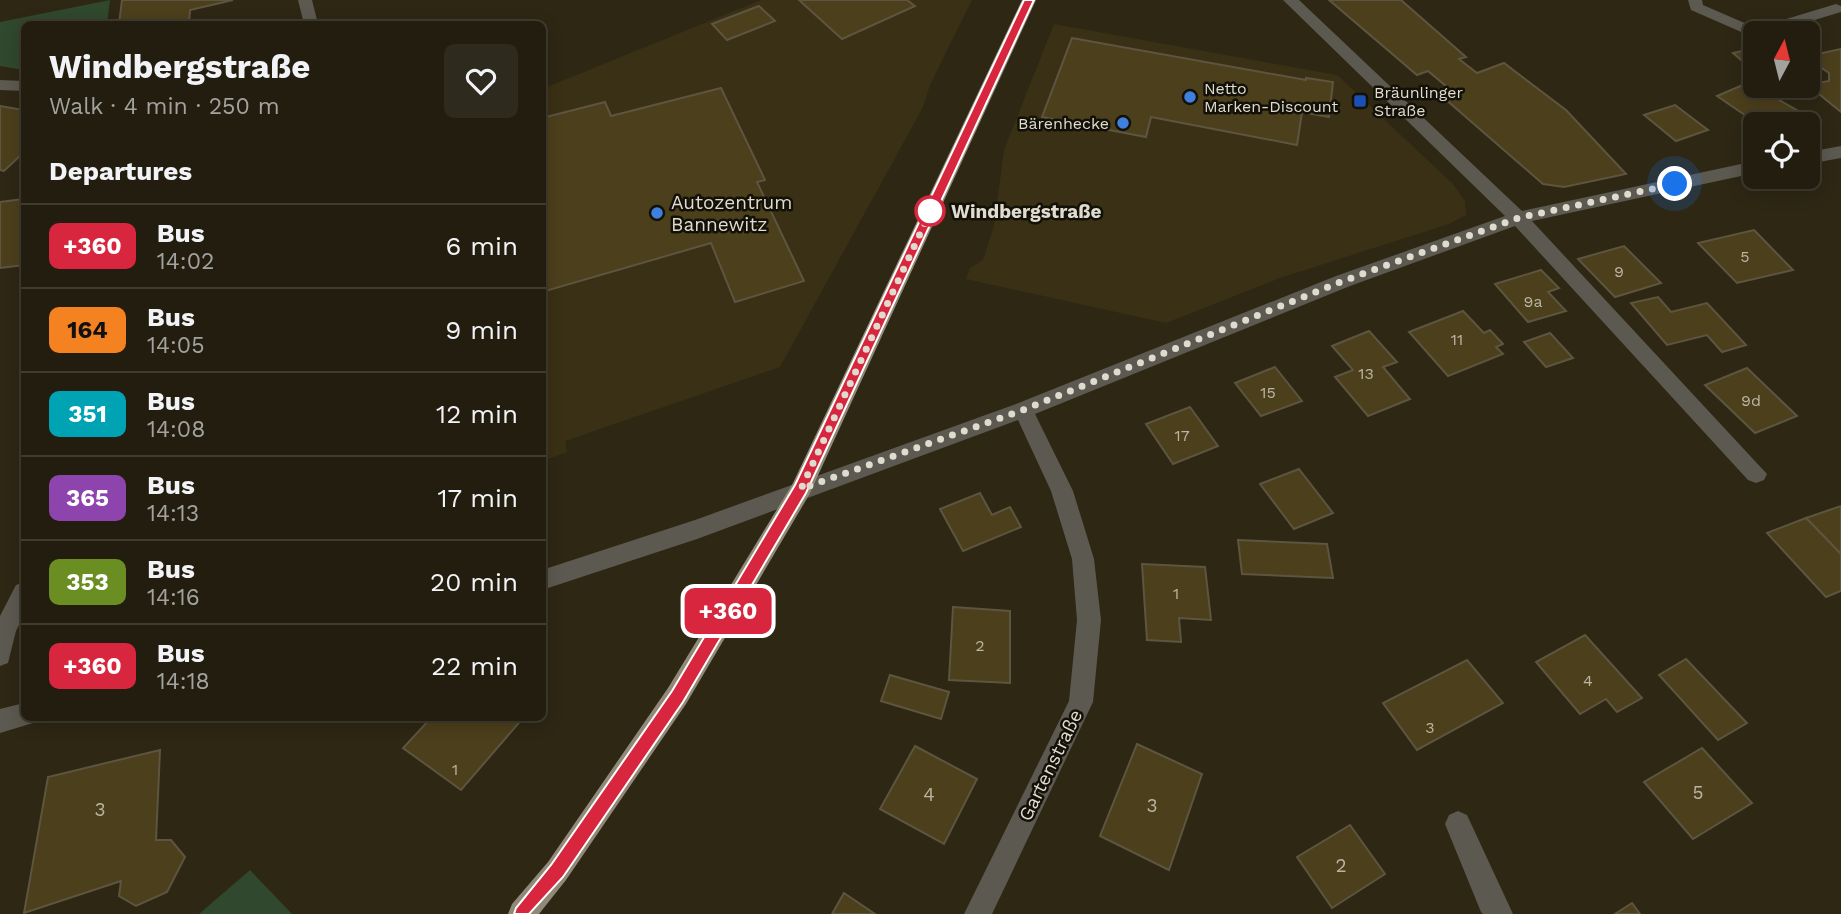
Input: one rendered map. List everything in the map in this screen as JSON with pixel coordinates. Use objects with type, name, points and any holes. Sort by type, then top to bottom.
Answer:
[{"type":"main road","points":[[522,914],[557,871],[677,696],[801,489],[1029,0]]},
{"type":"street","points":[[305,0],[310,21]]},
{"type":"street","points":[[1290,0],[1518,218],[1756,474]]},
{"type":"street","points":[[1695,0],[1696,7],[1755,33],[1834,7]]},
{"type":"street","points":[[0,85],[21,86]]},
{"type":"street","points":[[1820,156],[1841,152]]},
{"type":"street","points":[[546,579],[697,529],[1023,410],[1343,281],[1518,218],[1743,170]]},
{"type":"street","name":"Gartenstraße","points":[[978,914],[1081,702],[1089,620],[1083,559],[1062,491],[1023,410]]},
{"type":"street","points":[[0,655],[3,629],[21,597]]},
{"type":"street","points":[[0,720],[21,716]]},
{"type":"street","points":[[1458,824],[1490,902],[1499,914]]},
{"type":"shaded area","points":[[761,0],[972,0],[930,85],[922,109],[780,367],[565,441],[567,452],[546,460],[546,87]]},
{"type":"shaded area","points":[[1054,24],[1337,75],[1453,184],[1465,201],[1466,215],[1449,224],[1280,278],[1166,323],[966,279],[970,268],[983,260],[994,226],[1004,150]]},
{"type":"green space","points":[[110,0],[107,21],[21,21],[21,70],[0,66],[0,22]]},
{"type":"green space","points":[[250,870],[292,914],[199,914]]},
{"type":"building","points":[[122,0],[233,0],[190,10],[189,21],[119,21]]},
{"type":"building","points":[[799,0],[907,0],[915,6],[842,39]]},
{"type":"building","points":[[1329,0],[1401,0],[1466,57],[1459,59],[1477,73],[1504,63],[1566,110],[1626,174],[1564,187],[1543,184],[1436,91],[1447,87],[1428,71],[1417,75]]},
{"type":"building","points":[[759,6],[775,21],[727,40],[712,24]]},
{"type":"building","name":"Netto Marken-Discount","points":[[1072,38],[1306,80],[1333,82],[1329,117],[1302,112],[1297,145],[1151,117],[1146,137],[1042,117]]},
{"type":"building","points":[[1841,49],[1841,112],[1820,95],[1820,83],[1829,81],[1829,73],[1820,67],[1820,53]]},
{"type":"building","points":[[1743,51],[1743,62],[1733,53]]},
{"type":"building","points":[[1743,85],[1743,98],[1776,98],[1800,112],[1743,114],[1717,96]]},
{"type":"building","name":"Autozentrum Bannewitz","points":[[721,88],[765,180],[757,182],[804,281],[735,302],[711,243],[546,291],[546,117],[605,102],[611,116]]},
{"type":"building","points":[[1675,105],[1708,130],[1676,141],[1644,115]]},
{"type":"building","points":[[0,106],[21,110],[21,155],[4,171],[0,170]]},
{"type":"building","points":[[21,199],[21,265],[0,268],[0,202]]},
{"type":"building","points":[[1754,230],[1793,270],[1737,283],[1698,243]]},
{"type":"building","points":[[1624,246],[1661,283],[1615,297],[1578,259]]},
{"type":"building","points":[[1541,270],[1559,288],[1548,292],[1566,311],[1528,322],[1495,284]]},
{"type":"building","points":[[1658,297],[1671,312],[1707,303],[1746,345],[1722,352],[1707,335],[1667,345],[1631,303]]},
{"type":"building","points":[[1463,311],[1484,333],[1490,330],[1503,344],[1496,347],[1503,354],[1448,376],[1409,332]]},
{"type":"building","points":[[1369,331],[1397,362],[1383,367],[1410,399],[1368,416],[1335,377],[1353,370],[1332,346]]},
{"type":"building","points":[[1550,333],[1573,358],[1546,367],[1524,342]]},
{"type":"building","points":[[1275,367],[1302,401],[1261,416],[1235,383]]},
{"type":"building","points":[[1747,368],[1797,416],[1755,433],[1705,385]]},
{"type":"building","points":[[1190,407],[1218,446],[1173,464],[1146,424]]},
{"type":"building","points":[[1299,469],[1333,513],[1294,529],[1260,484]]},
{"type":"building","points":[[980,493],[992,515],[1010,507],[1021,527],[963,551],[940,509]]},
{"type":"building","points":[[1841,506],[1841,554],[1806,518]]},
{"type":"building","points":[[1806,518],[1841,554],[1841,591],[1826,597],[1767,533]]},
{"type":"building","points":[[1238,540],[1327,544],[1333,578],[1242,574]]},
{"type":"building","points":[[1142,564],[1205,567],[1211,620],[1179,618],[1181,642],[1147,640]]},
{"type":"building","points":[[953,607],[1010,611],[1010,683],[949,680]]},
{"type":"building","points":[[1585,635],[1642,698],[1617,712],[1606,699],[1580,714],[1536,662]]},
{"type":"building","points":[[1686,659],[1747,723],[1718,740],[1659,675]]},
{"type":"building","points":[[1467,660],[1503,703],[1417,750],[1383,703]]},
{"type":"building","points":[[890,675],[949,692],[941,719],[881,701]]},
{"type":"building","points":[[428,721],[520,721],[461,790],[403,748]]},
{"type":"building","points":[[1137,744],[1202,774],[1169,870],[1100,836]]},
{"type":"building","points":[[915,746],[977,779],[944,844],[880,809]]},
{"type":"building","points":[[1702,748],[1752,803],[1693,839],[1644,782]]},
{"type":"building","points":[[160,750],[156,840],[171,840],[185,857],[167,892],[136,906],[119,896],[121,881],[24,913],[48,777]]},
{"type":"building","points":[[1350,825],[1385,874],[1332,908],[1297,857]]},
{"type":"building","points":[[844,893],[875,914],[832,914]]},
{"type":"building","points":[[1632,903],[1640,914],[1615,914]]},
{"type":"bus line","name":"+360","points":[[522,914],[557,871],[677,696],[801,489],[982,106],[1029,0]]},
{"type":"place","name":"Netto Marken-Discount","points":[[1190,97]]},
{"type":"place","name":"Bräunlinger Straße","points":[[1360,101]]},
{"type":"place","name":"Bärenhecke","points":[[1123,123]]},
{"type":"place","name":"Windbergstraße","points":[[930,211]]},
{"type":"place","name":"Autozentrum Bannewitz","points":[[657,213]]},
{"type":"route","points":[[930,211],[933,206],[801,489],[1023,410],[1343,281],[1518,218],[1675,184]]}]
